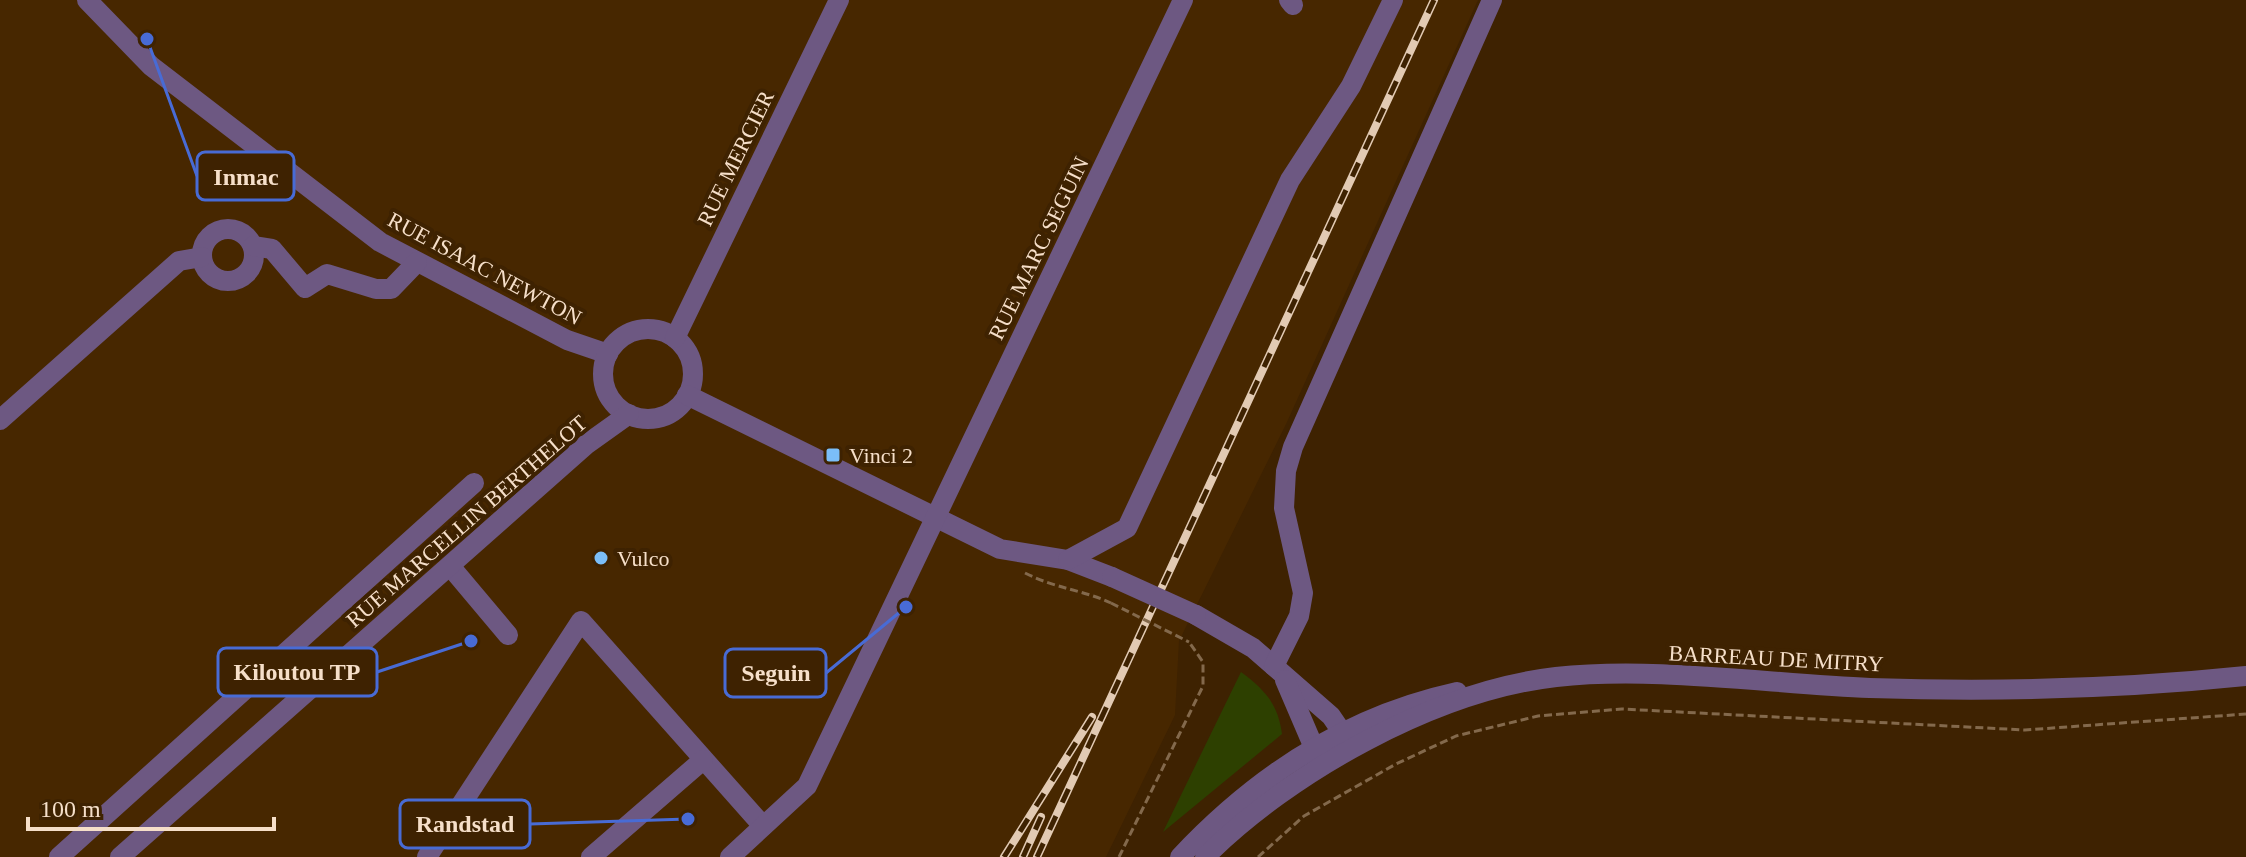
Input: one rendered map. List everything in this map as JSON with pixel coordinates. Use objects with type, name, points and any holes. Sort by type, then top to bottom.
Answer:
[{"type":"street","name":"RUE ISAAC NEWTON","points":[[87,0],[151,66],[380,242],[567,340],[608,354]]},
{"type":"street","name":"RUE MERCIER","points":[[675,338],[839,0]]},
{"type":"street","name":"RUE MARC SEGUIN","points":[[730,857],[807,786],[1183,0]]},
{"type":"street","points":[[1068,560],[1127,528],[1290,180],[1351,86],[1393,0]]},
{"type":"street","points":[[1318,756],[1279,671],[1299,616],[1303,593],[1284,508],[1286,471],[1293,447],[1492,0]]},
{"type":"street","points":[[225,228],[240,231],[253,246],[255,255],[250,270],[236,280],[211,275],[202,257],[209,236],[225,228]]},
{"type":"street","points":[[253,246],[272,249],[305,288],[327,274],[376,289],[391,289],[417,262]]},
{"type":"street","points":[[0,420],[179,261],[202,257]]},
{"type":"street","points":[[661,331],[675,338],[691,360],[693,373],[687,395],[673,411],[659,418],[629,414],[609,395],[604,381],[608,354],[630,333],[661,331]]},
{"type":"street","points":[[687,395],[1000,549],[1068,560],[1196,615],[1239,639],[1279,671],[1331,716],[1348,740]]},
{"type":"street","name":"RUE MARCELLIN BERTHELOT","points":[[120,857],[587,444],[629,414]]},
{"type":"street","points":[[59,857],[474,483]]},
{"type":"street","points":[[450,566],[508,635]]},
{"type":"street","points":[[427,857],[581,621],[763,826]]},
{"type":"street","name":"BARREAU DE MITRY","points":[[1318,756],[1348,740],[1492,688],[1556,677],[1615,674],[1993,690],[2115,687],[2246,676]]},
{"type":"street","points":[[1180,857],[1243,795],[1318,756]]},
{"type":"street","points":[[1205,857],[1318,756]]},
{"type":"street","points":[[591,857],[703,760]]},
{"type":"path","points":[[1020,570],[1048,585],[1073,593],[1091,594],[1189,642],[1203,662],[1203,686],[1119,857]]},
{"type":"path","points":[[1258,857],[1304,816],[1396,764],[1456,736],[1538,716],[1622,709],[2025,730],[2246,714]]},
{"type":"shaded area","points":[[0,0],[1478,0],[1287,422],[1179,641],[1175,715],[1106,857],[0,857]]},
{"type":"green space","points":[[1241,672],[1269,698],[1282,734],[1163,832]]},
{"type":"railway","points":[[1037,857],[1434,0]]},
{"type":"railway","points":[[1004,857],[1092,717]]},
{"type":"railway","points":[[1023,857],[1041,817]]},
{"type":"place","name":"Inmac","points":[[147,39]]},
{"type":"place","name":"Vinci 2","points":[[833,455]]},
{"type":"place","name":"Vulco","points":[[601,558]]},
{"type":"place","name":"Seguin","points":[[906,607]]},
{"type":"place","name":"Kiloutou TP","points":[[471,641]]},
{"type":"place","name":"Randstad","points":[[688,819]]}]
